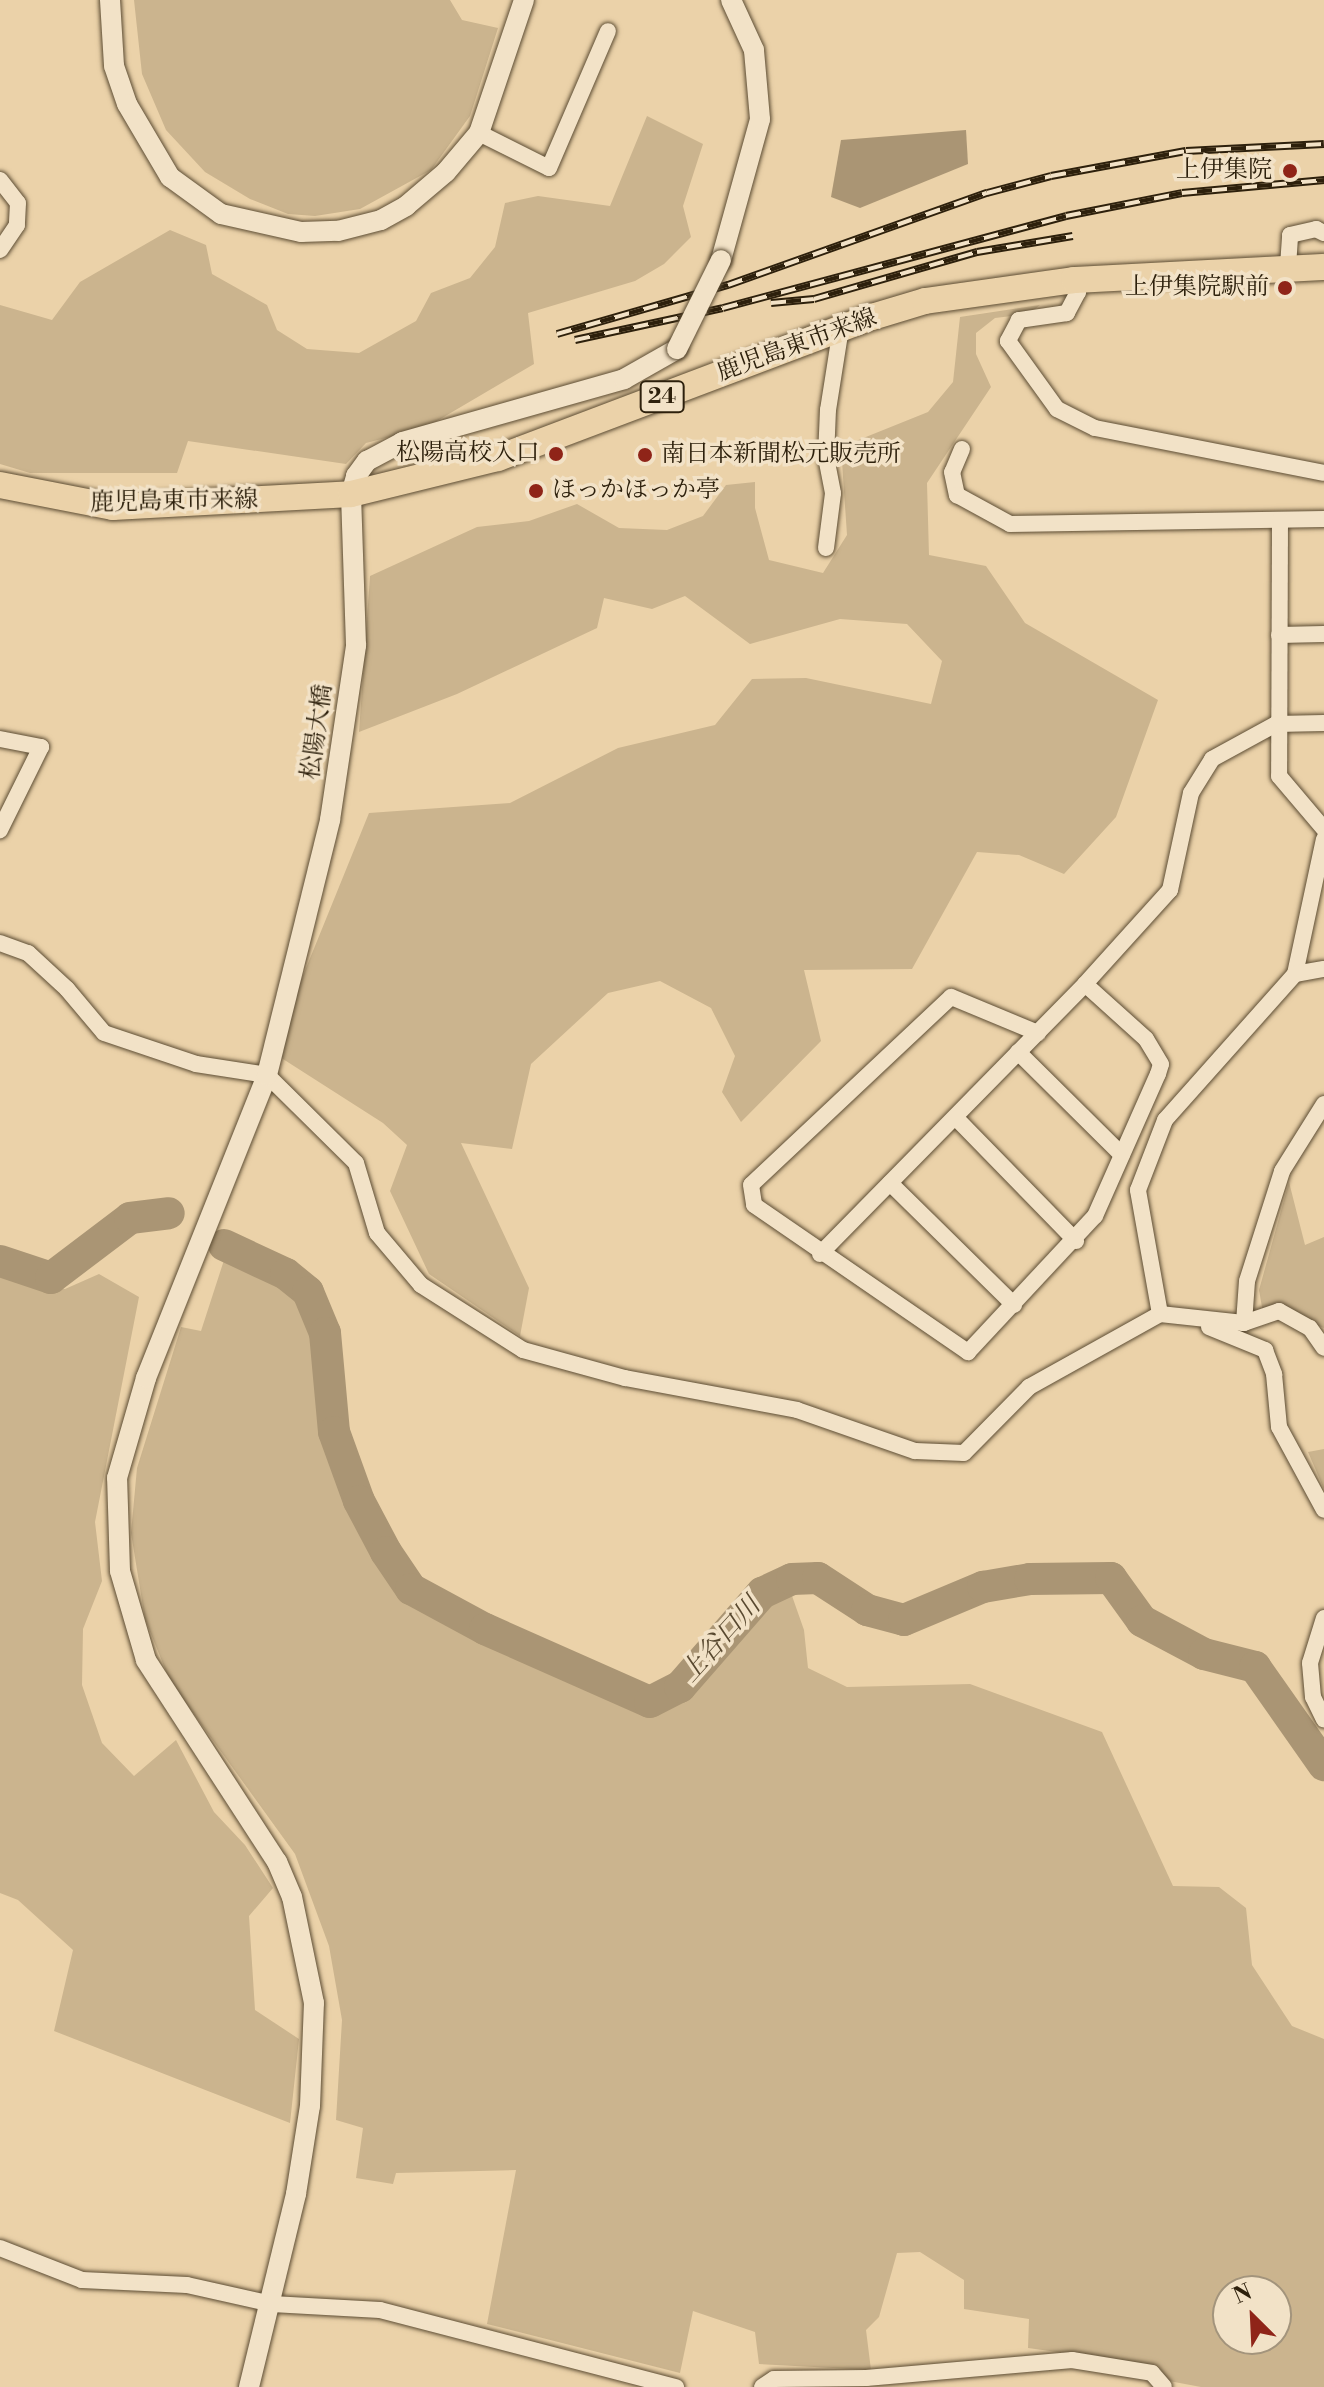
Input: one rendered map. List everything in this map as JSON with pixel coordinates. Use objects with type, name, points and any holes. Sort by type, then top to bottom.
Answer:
[{"type":"main road","name":"鹿児島東市来線","points":[[0,485],[113,507],[351,494],[498,458],[841,328],[925,301],[1074,280],[1288,266],[1324,267]]},
{"type":"street","points":[[110,0],[114,66],[141,135],[170,177],[203,205],[230,218],[301,232],[338,231],[381,220],[435,181],[479,133],[524,0]]},
{"type":"street","points":[[351,494],[361,468],[380,451],[624,379],[677,349],[721,260],[760,119],[754,50],[731,0]]},
{"type":"street","points":[[479,133],[549,168],[608,31]]},
{"type":"street","points":[[0,180],[18,203],[17,225],[0,250]]},
{"type":"street","points":[[1288,266],[1290,235],[1316,229],[1324,233]]},
{"type":"street","points":[[1074,280],[1078,292],[1067,313],[1019,320],[1008,341],[1057,409],[1095,428],[1324,473]]},
{"type":"street","points":[[826,548],[833,493],[826,457],[828,410],[841,328]]},
{"type":"street","points":[[962,449],[952,472],[957,495],[1010,524],[1324,519]]},
{"type":"street","name":"松陽大橋","points":[[249,2387],[272,2304],[310,2106],[314,2003],[292,1897],[259,1828],[146,1660],[115,1535],[117,1478],[146,1378],[267,1075],[339,781],[356,645],[351,494]]},
{"type":"street","points":[[1280,520],[1276,724],[1279,776],[1324,829]]},
{"type":"street","points":[[1279,635],[1324,634]]},
{"type":"street","points":[[820,1254],[1038,1033],[1170,890],[1191,793],[1212,759],[1276,724],[1324,723]]},
{"type":"street","points":[[0,739],[41,747],[0,830]]},
{"type":"street","points":[[1160,1314],[1138,1190],[1165,1120],[1295,974],[1324,839]]},
{"type":"street","points":[[0,943],[28,953],[67,989],[104,1033],[196,1064],[267,1075],[356,1163],[377,1233],[421,1285],[523,1350],[625,1378],[797,1410],[915,1451],[964,1453],[1029,1387],[1160,1314],[1244,1323],[1279,1311],[1310,1328],[1324,1348]]},
{"type":"street","points":[[1295,974],[1324,969]]},
{"type":"street","points":[[1038,1033],[951,997],[751,1185],[754,1205],[963,1352],[979,1344],[1076,1241],[1095,1216],[1161,1064],[1146,1039],[1085,984]]},
{"type":"street","points":[[1018,1052],[1122,1155]]},
{"type":"street","points":[[1244,1323],[1247,1281],[1282,1171],[1324,1104]]},
{"type":"street","points":[[956,1118],[1076,1241]]},
{"type":"street","points":[[890,1183],[1014,1305]]},
{"type":"street","points":[[1160,1314],[1224,1330],[1265,1350],[1274,1374],[1279,1427],[1324,1510]]},
{"type":"street","points":[[1324,1618],[1310,1663],[1313,1697],[1324,1720]]},
{"type":"street","points":[[0,2248],[82,2280],[187,2285],[272,2304],[380,2310],[676,2387]]},
{"type":"street","points":[[762,2387],[774,2379],[879,2377],[1072,2360],[1152,2373],[1164,2387]]},
{"type":"shaded area","points":[[134,0],[450,0],[462,20],[498,28],[470,116],[431,170],[360,209],[315,216],[288,214],[250,199],[205,172],[166,130],[142,74]]},
{"type":"shaded area","points":[[647,116],[703,144],[683,206],[691,237],[664,264],[635,281],[528,313],[534,364],[425,428],[366,443],[346,464],[188,441],[177,473],[30,473],[0,464],[0,305],[52,320],[80,282],[170,230],[206,245],[212,274],[267,305],[277,330],[307,349],[359,353],[416,321],[431,293],[470,278],[495,247],[505,203],[538,196],[610,206]]},
{"type":"shaded area","points":[[966,130],[968,164],[860,208],[831,197],[841,140]]},
{"type":"shaded area","points":[[1040,305],[1029,314],[995,318],[976,333],[976,354],[991,387],[927,483],[929,555],[986,566],[1025,623],[1158,700],[1116,817],[1064,874],[1019,855],[977,852],[912,969],[804,970],[821,1041],[741,1122],[722,1092],[735,1056],[711,1008],[660,981],[608,993],[531,1064],[512,1149],[461,1143],[529,1288],[520,1336],[429,1274],[390,1191],[407,1145],[383,1123],[272,1052],[369,813],[510,803],[618,748],[715,725],[752,679],[806,678],[931,704],[942,661],[907,624],[840,619],[750,644],[685,596],[652,609],[604,598],[597,628],[457,694],[359,732],[370,576],[477,527],[529,521],[577,504],[619,528],[667,530],[703,516],[726,485],[755,482],[755,508],[769,560],[823,573],[847,535],[841,447],[928,412],[953,382],[960,317]]},
{"type":"shaded area","points":[[1289,1182],[1305,1245],[1324,1237],[1324,1328],[1296,1317],[1263,1313],[1259,1290]]},
{"type":"shaded area","points":[[225,1257],[300,1294],[314,1322],[327,1431],[347,1497],[385,1573],[418,1605],[636,1710],[665,1711],[696,1692],[766,1604],[791,1593],[804,1630],[808,1668],[847,1687],[970,1684],[1102,1732],[1173,1886],[1219,1887],[1246,1908],[1252,1965],[1292,2026],[1324,2039],[1324,2387],[1201,2387],[1169,2381],[1158,2366],[1028,2348],[1029,2319],[964,2309],[964,2280],[920,2252],[897,2253],[879,2317],[866,2330],[871,2370],[759,2364],[755,2332],[693,2311],[680,2373],[487,2324],[516,2170],[396,2173],[393,2184],[356,2178],[363,2128],[336,2120],[342,2020],[329,1946],[295,1854],[170,1681],[145,1619],[131,1533],[137,1468],[181,1327],[201,1331]]},
{"type":"shaded area","points":[[99,1274],[139,1297],[95,1522],[102,1581],[83,1629],[82,1685],[102,1743],[134,1776],[176,1740],[214,1812],[245,1845],[273,1888],[249,1916],[255,2010],[299,2039],[290,2123],[54,2031],[73,1950],[18,1900],[0,1893],[0,1277],[65,1289]]},
{"type":"shaded area","points":[[1324,1449],[1324,1489],[1308,1452]]},
{"type":"waterway","name":"上谷口川","points":[[0,1261],[51,1278],[130,1218],[169,1213]]},
{"type":"waterway","name":"上谷口川","points":[[224,1245],[286,1274],[308,1292],[325,1333],[334,1432],[359,1501],[386,1552],[411,1589],[485,1629],[650,1702],[680,1687],[762,1593],[792,1579],[818,1578],[867,1610],[904,1620],[983,1587],[1030,1579],[1111,1578],[1142,1621],[1204,1654],[1255,1667],[1324,1765]]},
{"type":"railway","points":[[557,334],[728,285],[987,193],[1051,176],[1186,151],[1324,144]]},
{"type":"railway","points":[[575,340],[723,308],[1066,216],[1182,193],[1324,180]]},
{"type":"railway","points":[[771,303],[814,299],[977,252],[1073,236]]},
{"type":"place","name":"上伊集院","points":[[1290,171]]},
{"type":"place","name":"上伊集院駅前","points":[[1285,288]]},
{"type":"place","name":"松陽高校入口","points":[[556,454]]},
{"type":"place","name":"南日本新聞松元販売所","points":[[645,455]]},
{"type":"place","name":"ほっかほっか亭","points":[[536,491]]}]
